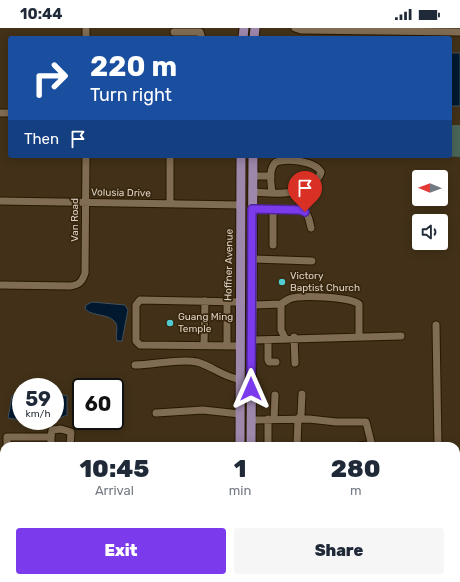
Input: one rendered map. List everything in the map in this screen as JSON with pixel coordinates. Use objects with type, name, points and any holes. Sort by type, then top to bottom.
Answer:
[{"type":"main road","name":"Hoffner Avenue","points":[[240,442],[239,379],[242,158]]},
{"type":"main road","points":[[247,158],[247,185],[248,190],[252,192]]},
{"type":"main road","points":[[251,442],[253,158]]},
{"type":"main road","points":[[241,205],[248,211],[248,251],[252,259]]},
{"type":"main road","points":[[240,302],[246,314],[247,332],[251,340]]},
{"type":"main road","points":[[239,379],[242,383],[244,408],[251,420]]},
{"type":"street","points":[[295,28],[308,30],[460,32]]},
{"type":"street","points":[[174,32],[200,32],[201,36]]},
{"type":"street","name":"Van Road","points":[[0,285],[70,286],[80,284],[85,273],[86,158]]},
{"type":"street","points":[[170,158],[170,204]]},
{"type":"street","points":[[252,192],[272,193],[297,192],[312,184],[321,175],[319,169],[303,162],[280,160],[274,164],[271,176],[272,193]]},
{"type":"street","points":[[253,176],[271,176]]},
{"type":"street","name":"Volusia Drive","points":[[0,201],[241,205]]},
{"type":"street","points":[[252,209],[301,210],[305,212],[312,228]]},
{"type":"street","points":[[273,209],[273,245]]},
{"type":"street","points":[[252,259],[312,261]]},
{"type":"street","points":[[251,305],[281,304],[294,298],[339,298],[354,300],[359,304],[359,337]]},
{"type":"street","points":[[240,302],[140,300],[136,304],[136,341],[140,345],[240,346]]},
{"type":"street","points":[[204,345],[205,301]]},
{"type":"street","points":[[227,302],[227,345]]},
{"type":"street","points":[[281,304],[282,330],[285,338]]},
{"type":"street","points":[[436,326],[438,442]]},
{"type":"street","points":[[251,340],[401,336]]},
{"type":"street","points":[[294,338],[295,363]]},
{"type":"street","points":[[268,340],[268,360],[270,362],[276,362]]},
{"type":"street","points":[[135,365],[195,362],[210,367],[230,378],[239,379]]},
{"type":"street","points":[[297,442],[298,419],[301,416],[302,394]]},
{"type":"street","points":[[268,442],[275,395]]},
{"type":"street","points":[[156,414],[203,410],[240,414]]},
{"type":"street","points":[[251,420],[298,419],[366,422],[371,442]]},
{"type":"street","points":[[51,442],[52,430],[61,429],[71,432],[70,442]]},
{"type":"street","points":[[7,442],[7,437],[51,437]]},
{"type":"green space","points":[[452,125],[460,125],[460,157],[452,157]]},
{"type":"water","points":[[452,53],[460,53],[460,106],[452,106]]},
{"type":"water","points":[[92,302],[125,305],[128,310],[122,341],[117,341],[117,326],[112,319],[92,313],[85,309],[86,305]]},
{"type":"water","points":[[64,395],[67,396],[67,415],[64,416]]},
{"type":"water","points":[[12,396],[12,419],[8,418]]},
{"type":"place","name":"Victory Baptist Church","points":[[282,282]]},
{"type":"place","name":"Guang Ming Temple","points":[[170,323]]},
{"type":"route","points":[[251,389],[252,209],[285,209],[301,210],[305,212]]}]
